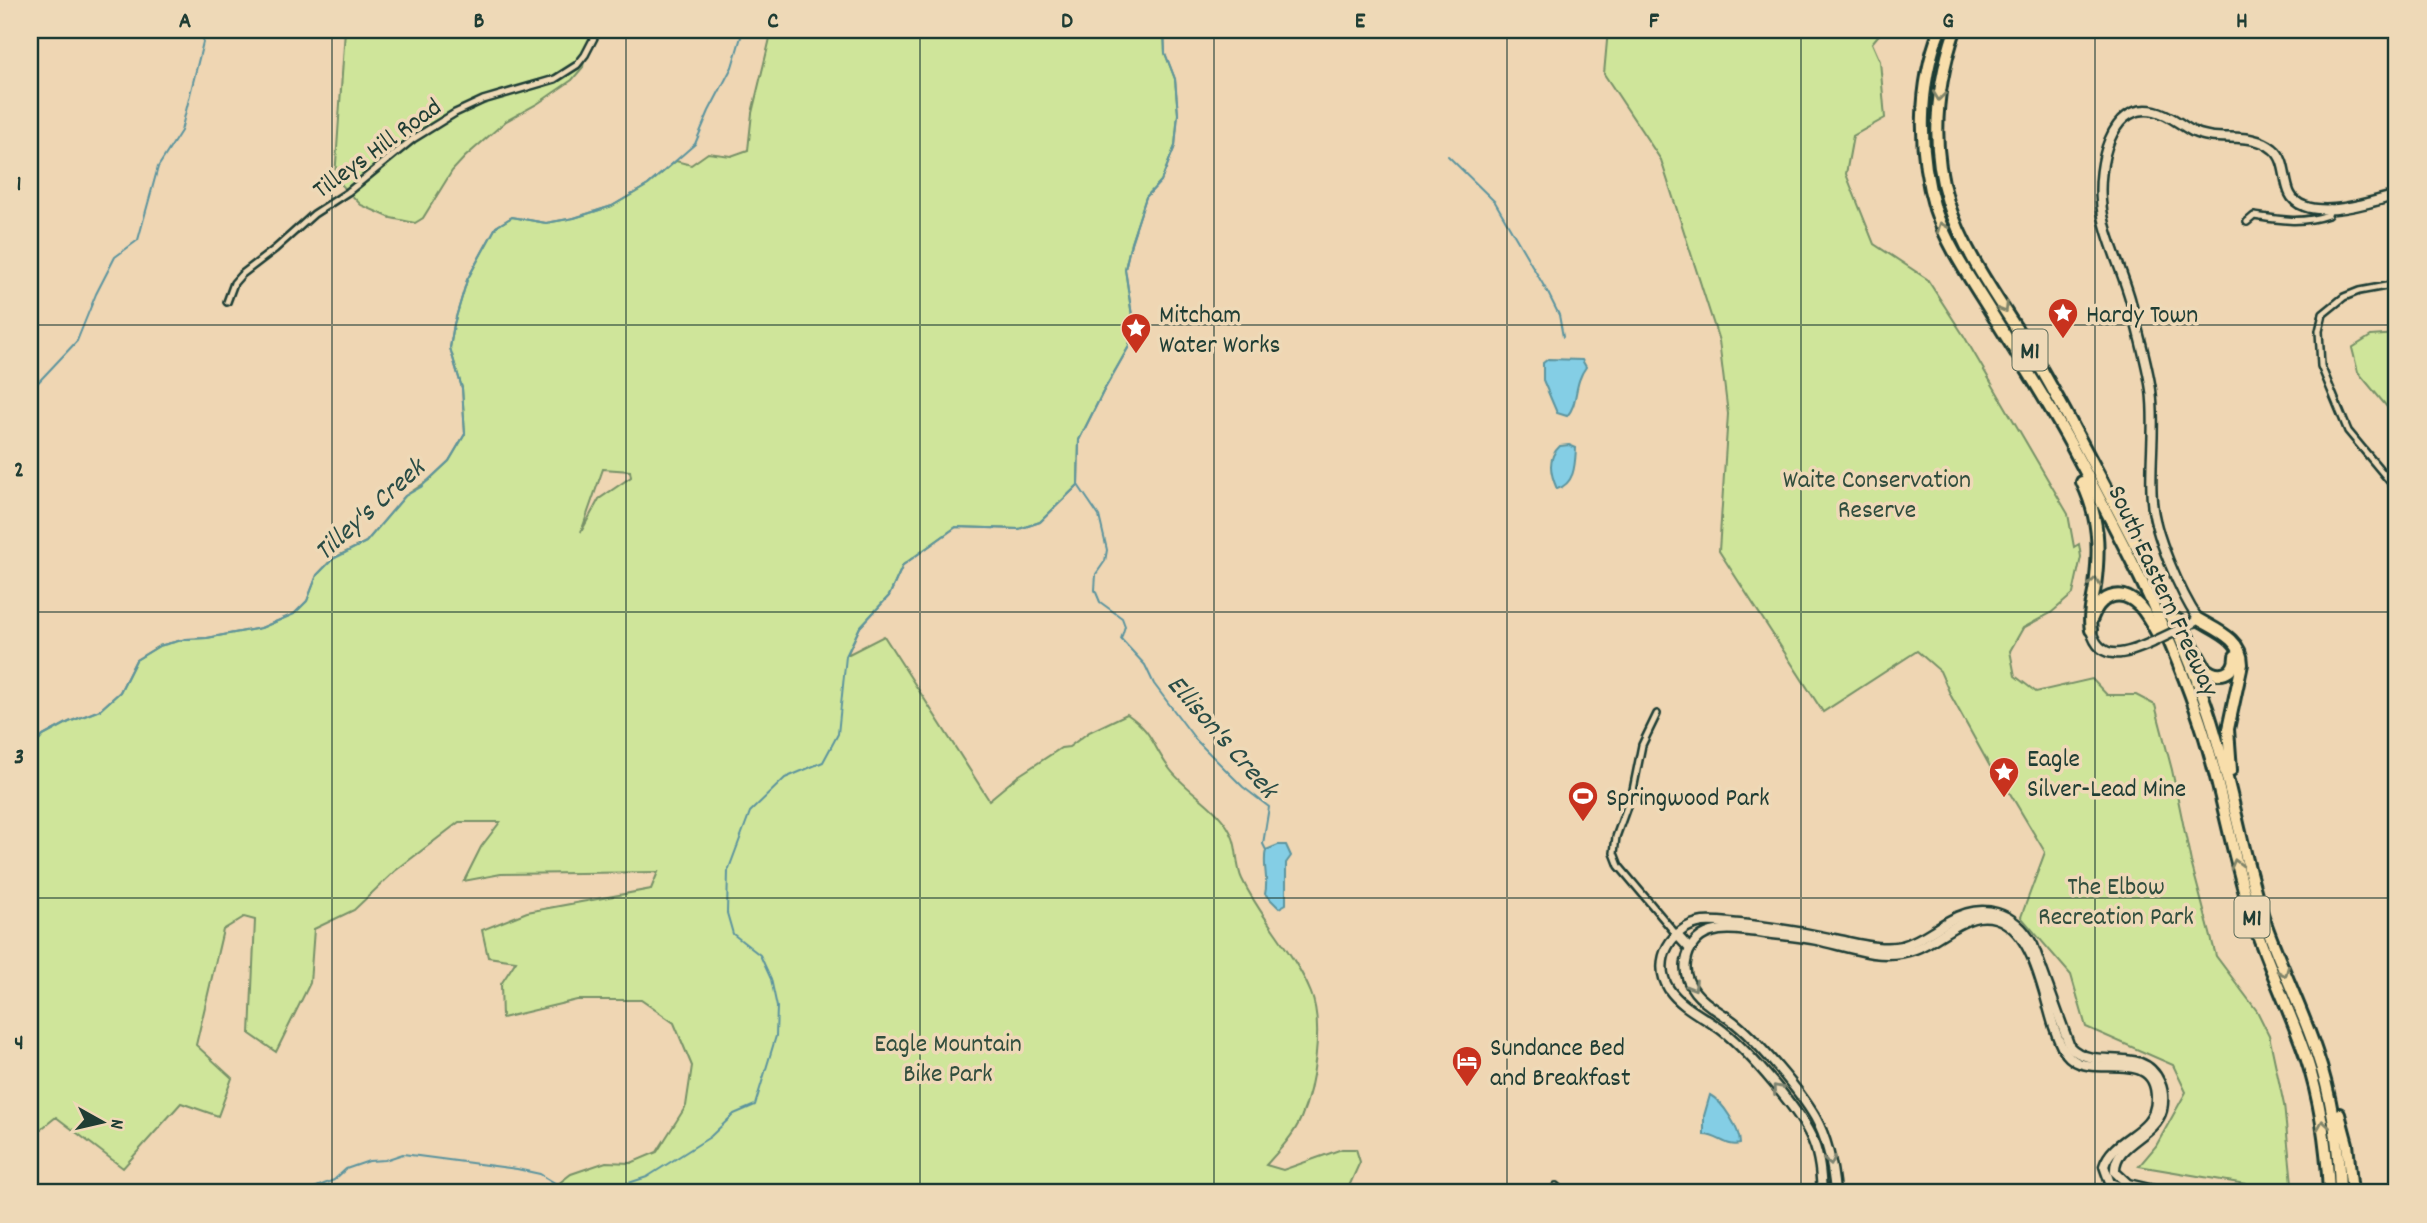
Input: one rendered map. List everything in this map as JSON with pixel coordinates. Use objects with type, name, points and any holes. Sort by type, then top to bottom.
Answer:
[{"type":"highway","name":"South Eastern Freeway","points":[[1940,30],[1930,63],[1923,122],[1928,181],[1936,209],[1960,263],[2040,391],[2097,496],[2179,664],[2197,711],[2249,907],[2268,963],[2306,1056],[2314,1084],[2326,1143],[2329,1193]]},
{"type":"highway","name":"South Eastern Freeway","points":[[1955,30],[1946,56],[1937,115],[1941,174],[1949,203],[1972,257],[2045,376],[2141,558],[2188,658],[2208,711],[2253,885],[2272,941],[2317,1052],[2337,1139],[2340,1193]]},
{"type":"highway","points":[[2040,391],[2085,488],[2096,520],[2099,544],[2089,618],[2091,630]]},
{"type":"highway","points":[[2141,558],[2169,601],[2205,668],[2216,675],[2229,672],[2236,662],[2234,651],[2194,621]]},
{"type":"highway","points":[[2091,630],[2095,611],[2106,600],[2121,596],[2137,603],[2165,648],[2209,754]]},
{"type":"highway","points":[[2194,621],[2236,643],[2242,655],[2228,729],[2228,745],[2253,885]]},
{"type":"highway","points":[[2317,1052],[2333,1087],[2347,1144],[2352,1193]]},
{"type":"main road","points":[[2091,630],[2093,638],[2102,648],[2115,653],[2131,652],[2194,621],[2154,518],[2151,488],[2151,390],[2129,294],[2101,202],[2101,180],[2108,144],[2116,126],[2125,116],[2138,110],[2157,111],[2200,134],[2252,140],[2271,147],[2281,160],[2288,191],[2294,201],[2307,208],[2352,207],[2397,195]]},
{"type":"main road","points":[[1822,1193],[1820,1164],[1813,1141],[1794,1108],[1739,1045],[1683,1004],[1664,980],[1662,964],[1667,947],[1676,934],[1693,924],[1722,923],[1793,930],[1887,947],[1915,942],[1958,916],[1978,911],[1990,911],[2008,917],[2025,931],[2033,945],[2070,1047],[2090,1059],[2122,1058],[2141,1063],[2154,1072],[2159,1080],[2164,1097],[2157,1122],[2118,1154],[2115,1172],[2129,1184],[2166,1193]]},
{"type":"main road","points":[[1835,1193],[1830,1156],[1816,1119],[1798,1093],[1751,1038],[1695,992],[1688,981],[1685,970],[1690,949],[1701,937],[1717,930],[1741,930],[1792,936],[1888,954],[1918,948],[1969,919],[1990,917],[2004,922],[2016,930],[2025,943],[2056,1032],[2067,1055],[2086,1066],[2131,1066],[2149,1077],[2155,1086],[2156,1106],[2151,1120],[2111,1152],[2104,1166],[2110,1183],[2137,1193]]},
{"type":"main road","points":[[1676,934],[1693,931],[1701,937]]},
{"type":"main road","points":[[1676,934],[1690,949]]},
{"type":"street","name":"Tilleys Hill Road","points":[[227,302],[234,284],[242,275],[314,214],[348,192],[413,139],[455,113],[483,100],[542,85],[555,79],[577,65],[598,30]]},
{"type":"street","points":[[2247,222],[2254,216],[2284,222],[2304,221],[2328,215],[2330,208]]},
{"type":"street","points":[[2397,284],[2359,291],[2344,297],[2323,314],[2319,331],[2322,369],[2348,431],[2397,490]]},
{"type":"street","points":[[1657,713],[1642,745],[1633,790],[1616,837],[1614,853],[1619,866],[1676,934]]},
{"type":"street","points":[[1556,1186],[1563,1193]]},
{"type":"green space","points":[[345,30],[594,30],[583,67],[572,80],[506,121],[465,157],[452,171],[423,218],[415,223],[391,218],[361,205],[335,178]]},
{"type":"green space","name":"Eagle Mountain Bike Park","points":[[772,30],[1164,30],[1165,53],[1175,79],[1178,114],[1175,146],[1161,181],[1146,197],[1131,243],[1125,269],[1134,329],[1128,348],[1079,440],[1078,485],[1040,522],[1019,529],[956,527],[903,565],[889,596],[860,627],[847,655],[884,636],[989,800],[1018,776],[1061,748],[1069,747],[1089,732],[1127,714],[1142,727],[1176,777],[1228,827],[1235,843],[1242,879],[1296,964],[1315,1006],[1316,1056],[1306,1105],[1294,1131],[1266,1165],[1283,1170],[1342,1149],[1356,1149],[1360,1162],[1346,1193],[562,1193],[565,1184],[558,1184],[571,1174],[606,1162],[631,1163],[657,1152],[686,1106],[692,1066],[674,1023],[641,1000],[577,1000],[502,1018],[501,984],[516,961],[488,957],[482,930],[527,912],[651,889],[658,872],[501,874],[464,881],[481,847],[500,822],[459,822],[395,871],[354,910],[314,929],[310,983],[276,1052],[250,1034],[255,920],[244,917],[223,930],[196,1045],[232,1078],[218,1116],[181,1103],[123,1168],[56,1117],[30,1138],[30,751],[43,736],[100,710],[120,692],[136,660],[159,646],[186,639],[261,628],[294,614],[307,601],[317,575],[332,559],[366,542],[405,496],[429,480],[449,461],[465,434],[462,388],[450,348],[454,324],[467,280],[496,227],[512,217],[546,223],[574,218],[612,206],[648,185],[676,161],[691,165],[708,153],[731,156],[748,150],[752,113]],"holes":[[[603,469],[630,471],[631,477],[599,499],[581,532]]]},
{"type":"green space","name":"Waite Conservation Reserve","points":[[1608,30],[1883,30],[1872,43],[1880,61],[1885,118],[1853,136],[1846,174],[1874,244],[1927,279],[1964,336],[2068,514],[2074,547],[2079,544],[2081,557],[2073,594],[2051,613],[2023,628],[2010,651],[2015,676],[2036,692],[2092,679],[2107,695],[2136,695],[2155,705],[2216,956],[2257,1011],[2269,1035],[2284,1105],[2293,1193],[2277,1193],[2257,1186],[2139,1166],[2156,1146],[2186,1092],[2173,1065],[2086,1027],[2071,975],[2021,917],[2045,852],[1999,775],[1992,770],[1940,671],[1917,651],[1823,712],[1719,551],[1728,414],[1719,341],[1661,160],[1604,74]]},
{"type":"green space","points":[[2397,334],[2397,419],[2358,372],[2352,348],[2371,336]]},
{"type":"water","points":[[1548,359],[1582,360],[1586,367],[1567,416],[1557,413],[1543,380],[1543,363]]},
{"type":"water","points":[[1569,445],[1576,448],[1573,473],[1567,483],[1557,489],[1551,472],[1551,461],[1560,446]]},
{"type":"water","points":[[1286,845],[1291,856],[1286,863],[1286,904],[1279,908],[1265,894],[1266,850]]},
{"type":"water","points":[[1710,1095],[1730,1116],[1740,1144],[1731,1144],[1704,1135],[1704,1116]]},
{"type":"waterway","points":[[30,391],[77,341],[115,257],[138,240],[158,167],[181,131],[206,30]]},
{"type":"waterway","name":"Tilley's Creek","points":[[30,751],[43,736],[100,710],[120,692],[136,660],[159,646],[186,639],[261,628],[294,614],[307,601],[317,575],[333,559],[366,542],[405,496],[421,487],[449,461],[465,434],[462,388],[450,348],[454,324],[467,280],[496,227],[512,217],[546,223],[574,218],[612,206],[648,185],[695,144],[732,67],[743,30]]},
{"type":"waterway","name":"Ellison's Creek","points":[[1164,30],[1165,53],[1175,79],[1178,114],[1175,146],[1161,181],[1146,197],[1131,243],[1125,269],[1134,329],[1128,348],[1079,440],[1078,485],[1099,516],[1107,550],[1105,561],[1096,574],[1095,590],[1100,602],[1122,618],[1125,626],[1121,639],[1145,665],[1154,684],[1196,740],[1243,787],[1269,807],[1263,844],[1266,850]]},
{"type":"waterway","points":[[1448,156],[1495,202],[1548,293],[1559,315],[1563,337]]},
{"type":"waterway","points":[[598,1193],[647,1177],[710,1137],[734,1114],[755,1105],[776,1036],[777,1007],[771,979],[760,955],[733,934],[727,913],[728,871],[750,812],[785,778],[823,762],[838,734],[846,656],[860,627],[889,596],[903,565],[956,527],[1019,529],[1040,522],[1078,485]]},
{"type":"waterway","points":[[302,1193],[334,1180],[346,1169],[403,1154],[517,1169],[540,1174],[555,1183],[587,1193]]},
{"type":"place","name":"Hardy Town","points":[[2063,340]]},
{"type":"place","name":"Mitcham Water Works","points":[[1136,355]]},
{"type":"place","name":"Eagle Silver-Lead Mine","points":[[2004,799]]},
{"type":"place","name":"Springwood Park","points":[[1583,823]]},
{"type":"place","name":"Sundance Bed and Breakfast","points":[[1467,1088]]},
{"type":"park label","name":"The Elbow Recreation Park","points":[[2116,900]]}]
